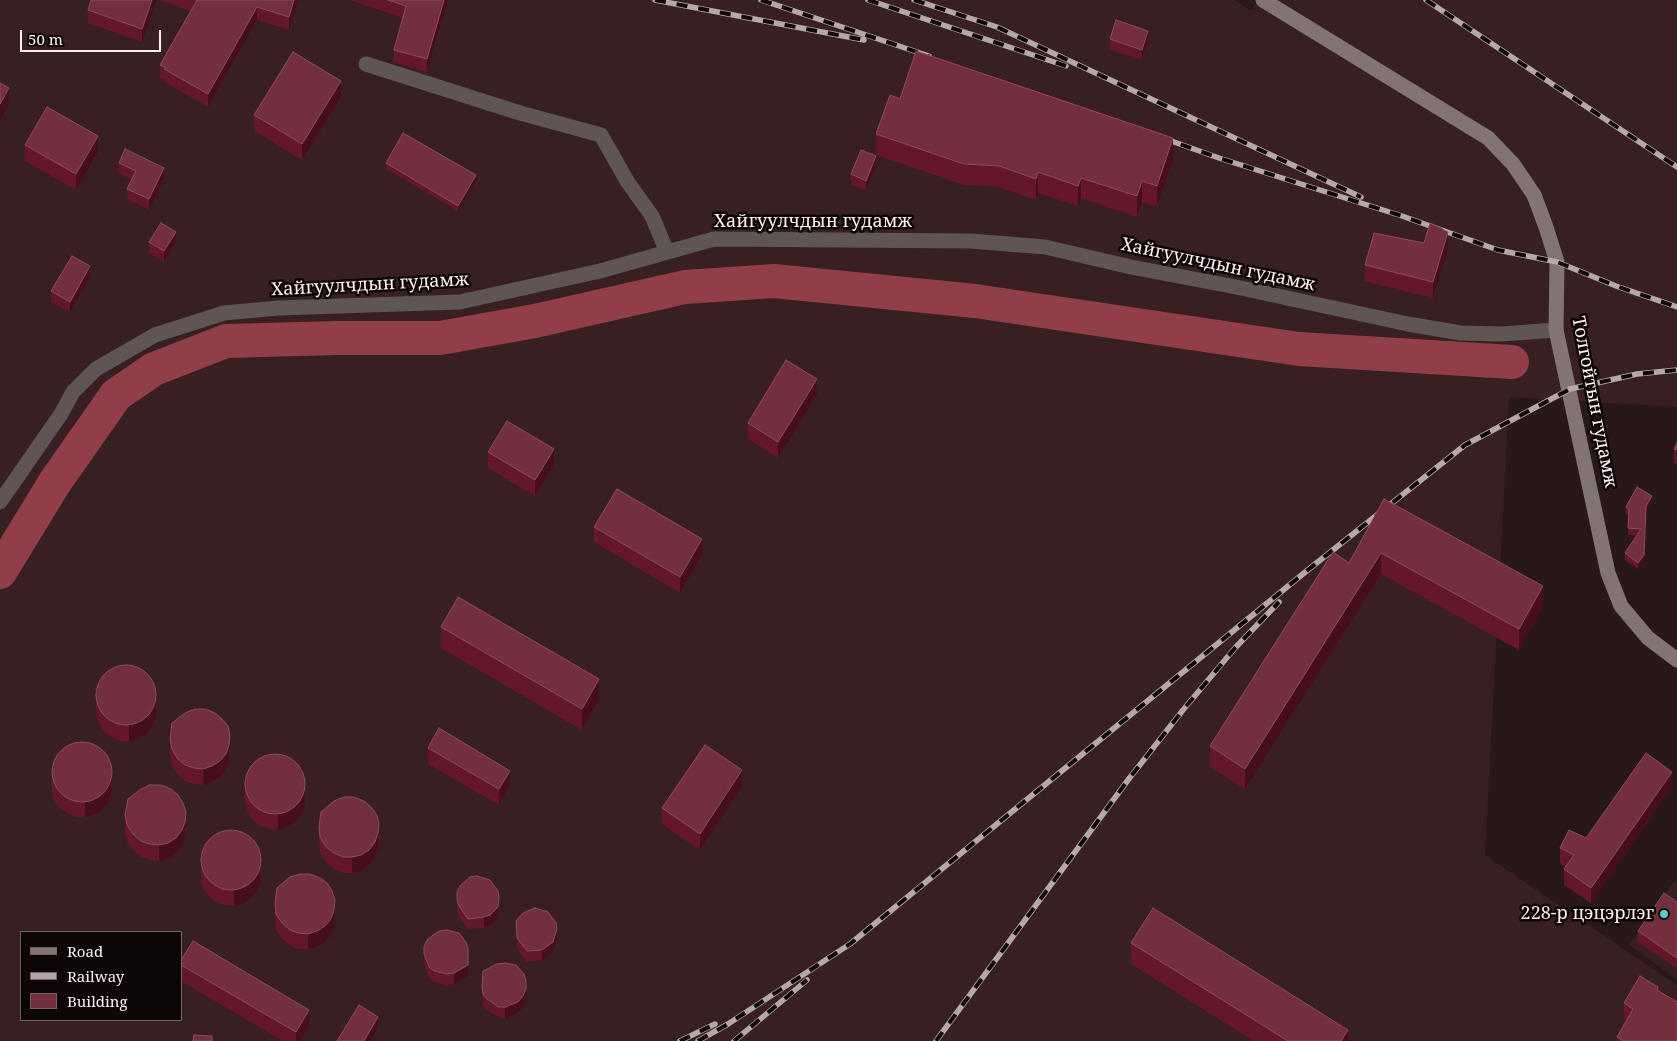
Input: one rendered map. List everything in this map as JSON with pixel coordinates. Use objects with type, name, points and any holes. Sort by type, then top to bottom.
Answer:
[{"type":"main road","name":"Толгойтын гудамж","points":[[1263,0],[1488,138],[1513,164],[1534,195],[1557,262],[1556,330],[1608,574],[1621,606],[1648,638],[1677,660]]},
{"type":"street","points":[[366,64],[520,113],[601,135],[628,181],[652,216],[667,252]]},
{"type":"street","name":"Хайгуулчдын гудамж","points":[[0,502],[74,392],[96,369],[155,335],[224,313],[278,308],[460,302],[600,271],[714,239],[971,241],[1045,247],[1131,267],[1460,333],[1502,334],[1556,330]]},
{"type":"shaded area","points":[[0,0],[1234,0],[1252,11],[1257,0],[1677,0],[1677,407],[1509,397],[1485,855],[1677,985],[1677,1041],[0,1041]]},
{"type":"shaded area","name":"228-р цэцэрлэг","points":[[1677,882],[1677,979],[1629,945],[1673,883]]},
{"type":"building","points":[[91,0],[152,0],[142,29],[88,10]]},
{"type":"building","points":[[197,0],[294,0],[289,17],[257,7],[208,94],[160,65]]},
{"type":"building","points":[[388,0],[444,0],[427,59],[394,50],[406,6]]},
{"type":"building","points":[[1116,20],[1148,31],[1142,50],[1110,39]]},
{"type":"building","points":[[916,51],[1173,138],[1157,186],[1142,181],[1137,196],[1081,178],[1078,186],[1038,172],[1036,179],[999,166],[964,164],[876,134],[890,95],[900,99]]},
{"type":"building","points":[[293,52],[341,81],[302,144],[254,115]]},
{"type":"building","points":[[0,83],[9,88],[0,104]]},
{"type":"building","points":[[47,107],[98,136],[76,174],[25,145]]},
{"type":"building","points":[[403,133],[476,175],[458,206],[386,163]]},
{"type":"building","points":[[125,149],[164,168],[149,199],[127,189],[136,171],[119,163]]},
{"type":"building","points":[[861,150],[876,156],[866,181],[851,174]]},
{"type":"building","points":[[161,223],[176,232],[164,251],[149,242]]},
{"type":"building","points":[[1430,223],[1448,232],[1433,282],[1365,265],[1374,233],[1424,243]]},
{"type":"building","points":[[72,256],[90,266],[70,302],[51,291]]},
{"type":"building","points":[[786,360],[817,379],[778,442],[748,423]]},
{"type":"building","points":[[507,421],[554,449],[535,480],[488,452]]},
{"type":"building","points":[[1637,487],[1652,496],[1646,506],[1644,555],[1638,563],[1625,553],[1641,529],[1628,528],[1629,509],[1626,507]]},
{"type":"building","points":[[617,489],[702,539],[680,577],[594,527]]},
{"type":"building","points":[[1384,499],[1543,586],[1519,629],[1381,553],[1245,769],[1210,746],[1333,552],[1349,563]]},
{"type":"building","points":[[458,597],[599,679],[582,709],[441,627]]},
{"type":"building","points":[[126,665],[143,670],[151,678],[156,695],[151,712],[143,720],[126,725],[109,720],[101,712],[96,695],[101,678],[109,670]]},
{"type":"building","points":[[195,709],[205,709],[215,713],[228,726],[230,736],[226,754],[220,761],[203,769],[185,765],[177,758],[172,749],[170,739],[172,723],[185,713]]},
{"type":"building","points":[[439,728],[510,771],[499,789],[428,748]]},
{"type":"building","points":[[82,742],[99,747],[107,755],[112,772],[107,789],[99,797],[82,802],[65,797],[57,789],[52,772],[57,755],[65,747]]},
{"type":"building","points":[[705,745],[742,770],[700,834],[662,808]]},
{"type":"building","points":[[1646,753],[1672,772],[1591,888],[1564,869],[1574,855],[1560,848],[1569,830],[1586,838]]},
{"type":"building","points":[[275,754],[292,759],[300,767],[305,784],[300,801],[292,809],[275,814],[258,809],[250,801],[245,784],[250,767],[258,759]]},
{"type":"building","points":[[150,785],[161,785],[171,789],[178,795],[186,812],[182,830],[176,838],[168,843],[159,845],[141,841],[127,825],[125,815],[128,799]]},
{"type":"building","points":[[344,797],[354,797],[364,801],[377,815],[379,824],[375,842],[369,850],[361,855],[352,857],[343,857],[334,853],[326,847],[320,837],[321,812],[334,801]]},
{"type":"building","points":[[231,830],[248,835],[256,843],[261,860],[256,877],[248,885],[231,890],[214,885],[206,877],[201,860],[206,843],[214,835]]},
{"type":"building","points":[[310,874],[327,883],[335,900],[331,919],[325,926],[308,934],[290,930],[276,914],[277,888],[290,877]]},
{"type":"building","points":[[477,876],[490,880],[498,891],[498,907],[490,915],[468,919],[459,906],[457,892],[460,886],[470,877]]},
{"type":"building","points":[[1664,893],[1677,902],[1677,958],[1638,931]]},
{"type":"building","points":[[535,908],[548,912],[556,923],[557,929],[553,942],[542,950],[527,951],[517,938],[516,921],[523,913]]},
{"type":"building","points":[[1153,908],[1348,1030],[1341,1041],[1288,1041],[1131,943]]},
{"type":"building","points":[[447,930],[459,933],[466,942],[468,965],[454,973],[447,974],[434,971],[429,967],[424,954],[424,947],[427,940],[433,935],[439,931]]},
{"type":"building","points":[[193,941],[309,1010],[296,1032],[182,966],[182,958]]},
{"type":"building","points":[[497,964],[516,965],[524,974],[526,989],[518,1002],[505,1007],[498,1007],[483,994],[483,971]]},
{"type":"building","points":[[1640,976],[1658,987],[1657,990],[1677,1002],[1677,1041],[1623,1041],[1617,1037],[1633,1009],[1624,1003]]},
{"type":"building","points":[[359,1005],[378,1017],[364,1041],[337,1041]]},
{"type":"building","points":[[194,1035],[212,1036],[212,1041],[193,1041]]},
{"type":"waterway","points":[[0,572],[55,482],[116,395],[154,369],[226,341],[440,338],[535,321],[685,287],[774,281],[975,301],[1299,349],[1512,362]]},
{"type":"railway","points":[[655,0],[864,40]]},
{"type":"railway","points":[[761,0],[929,56]]},
{"type":"railway","points":[[868,0],[1066,66]]},
{"type":"railway","points":[[914,0],[997,27],[1361,197]]},
{"type":"railway","points":[[1426,0],[1677,167]]},
{"type":"railway","points":[[1160,137],[1219,158],[1402,216],[1498,250],[1557,262],[1616,286],[1677,307]]},
{"type":"railway","points":[[698,1041],[728,1024],[850,944],[1309,569],[1465,445],[1570,389],[1637,374],[1677,370]]},
{"type":"railway","points":[[936,1041],[1128,780],[1235,648],[1279,602]]},
{"type":"railway","points":[[734,1041],[807,980]]},
{"type":"railway","points":[[680,1041],[715,1024]]},
{"type":"place","name":"228-р цэцэрлэг","points":[[1664,914]]}]
